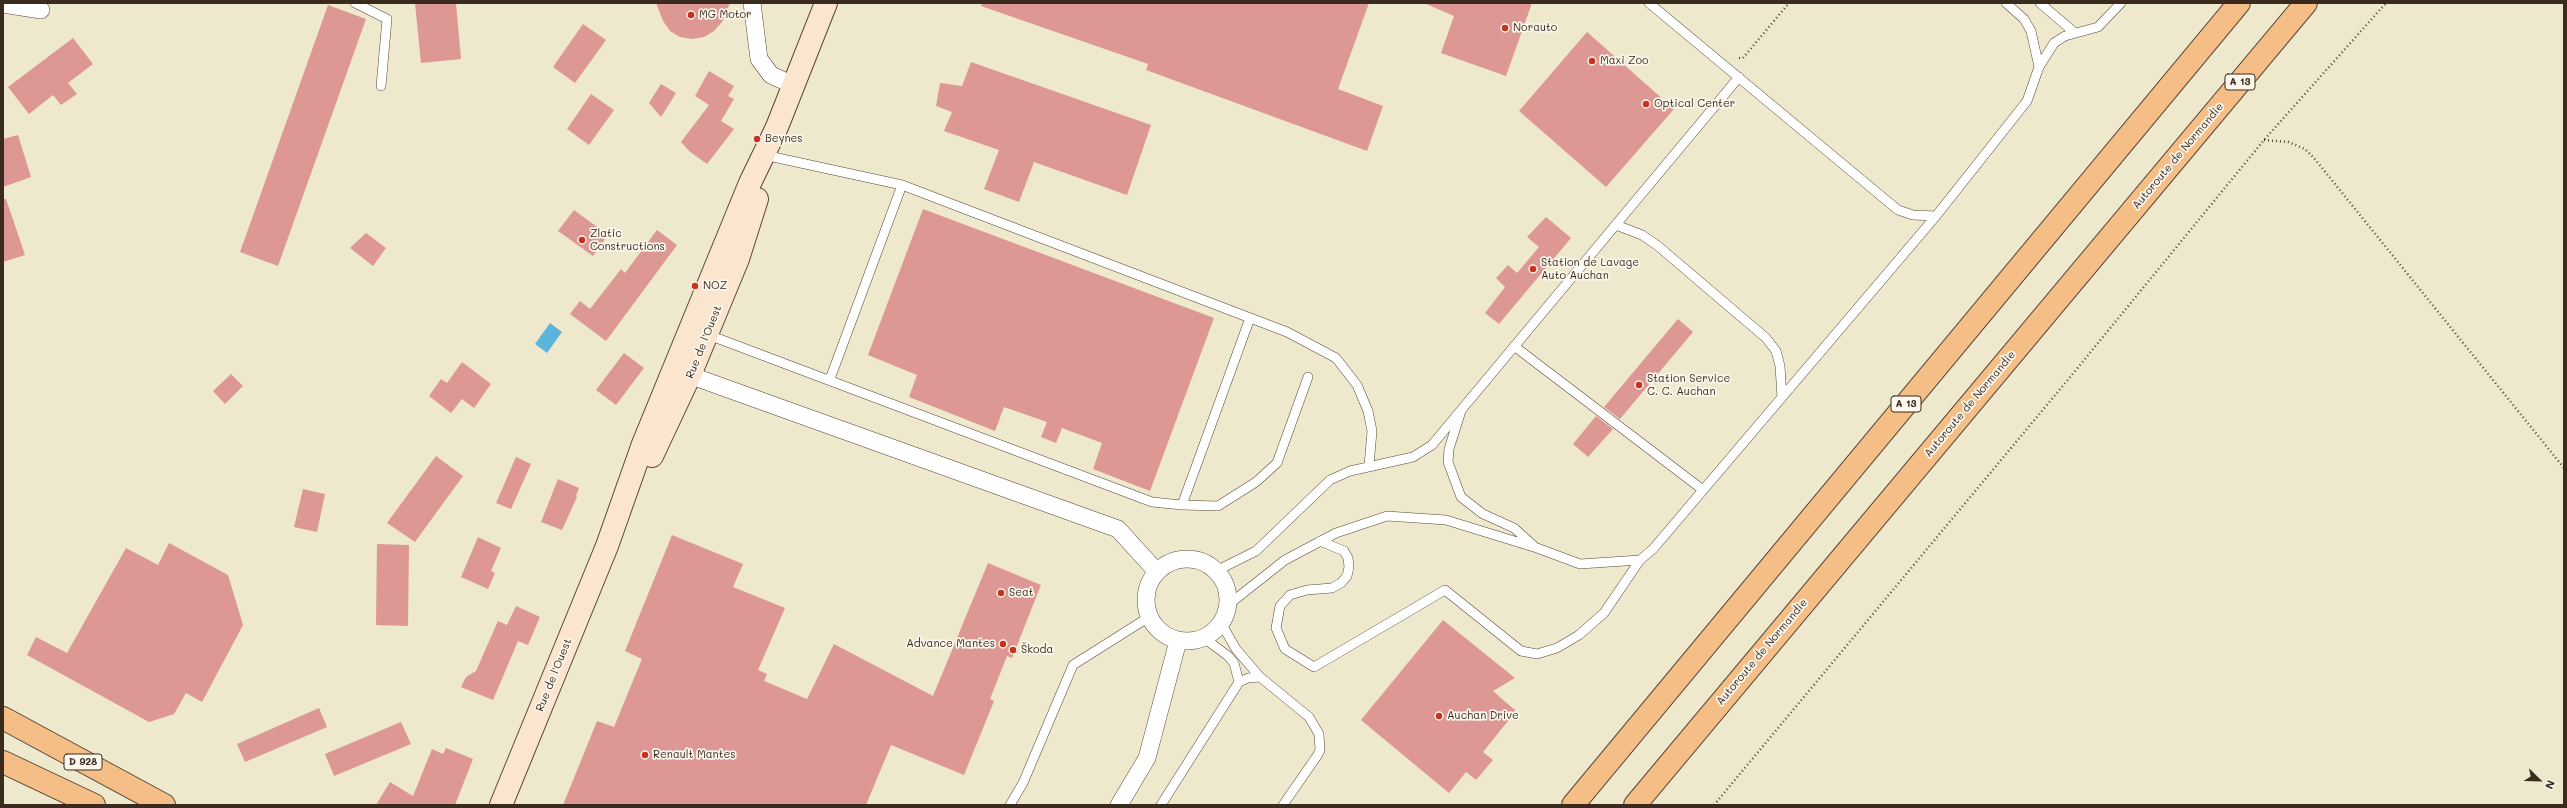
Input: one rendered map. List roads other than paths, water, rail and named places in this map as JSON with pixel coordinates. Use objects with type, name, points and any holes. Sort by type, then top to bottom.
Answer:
[{"type":"main road","name":"Rue de l'Ouest","points":[[501,805],[682,372],[696,316],[766,155],[826,3]]},
{"type":"main road","name":"A 13","points":[[1573,805],[2239,3]]},
{"type":"main road","name":"Autoroute de Normandie","points":[[1635,805],[2306,3]]},
{"type":"main road","name":"Rue de l'Ouest","points":[[682,372],[707,335],[744,242],[766,155]]},
{"type":"main road","name":"D 928","points":[[3,718],[164,805]]},
{"type":"main road","points":[[3,762],[94,805]]},
{"type":"street","points":[[752,3],[759,59],[771,75],[794,85]]},
{"type":"street","points":[[3,4],[40,10]]},
{"type":"street","points":[[682,372],[1118,529],[1157,572]]},
{"type":"street","points":[[1186,560],[1205,563],[1216,571],[1223,581],[1228,593],[1228,605],[1221,623],[1204,638],[1191,642],[1178,641],[1166,636],[1156,628],[1149,617],[1146,601],[1148,585],[1157,572],[1167,564],[1186,560]]},
{"type":"street","points":[[1119,805],[1147,758],[1178,641]]},
{"type":"lane","points":[[355,3],[387,18],[381,86]]},
{"type":"lane","points":[[1649,3],[1898,210],[1913,215],[1936,216]]},
{"type":"lane","points":[[2006,3],[2024,20],[2031,31],[2039,68]]},
{"type":"lane","points":[[2040,3],[2075,32]]},
{"type":"lane","points":[[1320,542],[1344,551],[1348,558],[1349,567],[1347,576],[1341,583],[1332,588],[1307,590],[1290,595],[1280,606],[1276,628],[1285,649],[1314,666],[1445,590],[1521,652],[1537,654],[1557,648],[1579,635],[1604,613],[1640,560],[1653,549],[1936,216],[2027,101],[2039,68],[2054,43],[2075,32],[2098,27],[2122,3]]},
{"type":"lane","points":[[1216,571],[1256,550],[1330,480],[1369,466],[1412,457],[1432,445],[1739,77]]},
{"type":"lane","points":[[766,155],[902,185],[1286,332],[1336,358],[1358,385],[1368,411],[1372,431],[1369,466]]},
{"type":"lane","points":[[830,379],[902,185]]},
{"type":"lane","points":[[1616,225],[1642,235],[1658,246],[1766,338],[1776,351],[1780,366],[1782,397]]},
{"type":"lane","points":[[696,316],[707,335],[830,379],[1152,502],[1182,505],[1218,506],[1256,482],[1277,463],[1308,377]]},
{"type":"lane","points":[[1182,505],[1250,318]]},
{"type":"lane","points":[[1514,346],[1703,490]]},
{"type":"lane","points":[[1463,406],[1449,449],[1448,462],[1461,497],[1482,514],[1514,528],[1537,548]]},
{"type":"lane","points":[[1228,605],[1285,560],[1336,533],[1387,516],[1446,520],[1537,548],[1580,564],[1640,560]]},
{"type":"lane","points":[[1010,805],[1023,783],[1073,665],[1149,617]]},
{"type":"lane","points":[[1221,623],[1236,649],[1260,677],[1309,717],[1319,734],[1320,750],[1317,756],[1283,805]]},
{"type":"lane","points":[[1204,638],[1228,656],[1234,663],[1239,682]]},
{"type":"lane","points":[[1161,805],[1239,682],[1248,678],[1260,677]]},
{"type":"water","points":[[550,323],[562,332],[547,353],[535,344]]},
{"type":"place","name":"MG Motor","points":[[691,15]]},
{"type":"place","name":"Norauto","points":[[1505,28]]},
{"type":"place","name":"Maxi Zoo","points":[[1592,61]]},
{"type":"place","name":"Optical Center","points":[[1646,104]]},
{"type":"place","name":"Beynes","points":[[757,139]]},
{"type":"place","name":"Zlatic Constructions","points":[[582,240]]},
{"type":"place","name":"Station de Lavage Auto Auchan","points":[[1533,269]]},
{"type":"place","name":"NOZ","points":[[695,286]]},
{"type":"place","name":"Station Service C. C. Auchan","points":[[1639,385]]},
{"type":"place","name":"Seat","points":[[1001,593]]},
{"type":"place","name":"Advance Mantes","points":[[1003,644]]},
{"type":"place","name":"Škoda","points":[[1013,650]]},
{"type":"place","name":"Auchan Drive","points":[[1439,716]]},
{"type":"place","name":"Renault Mantes","points":[[645,755]]}]
